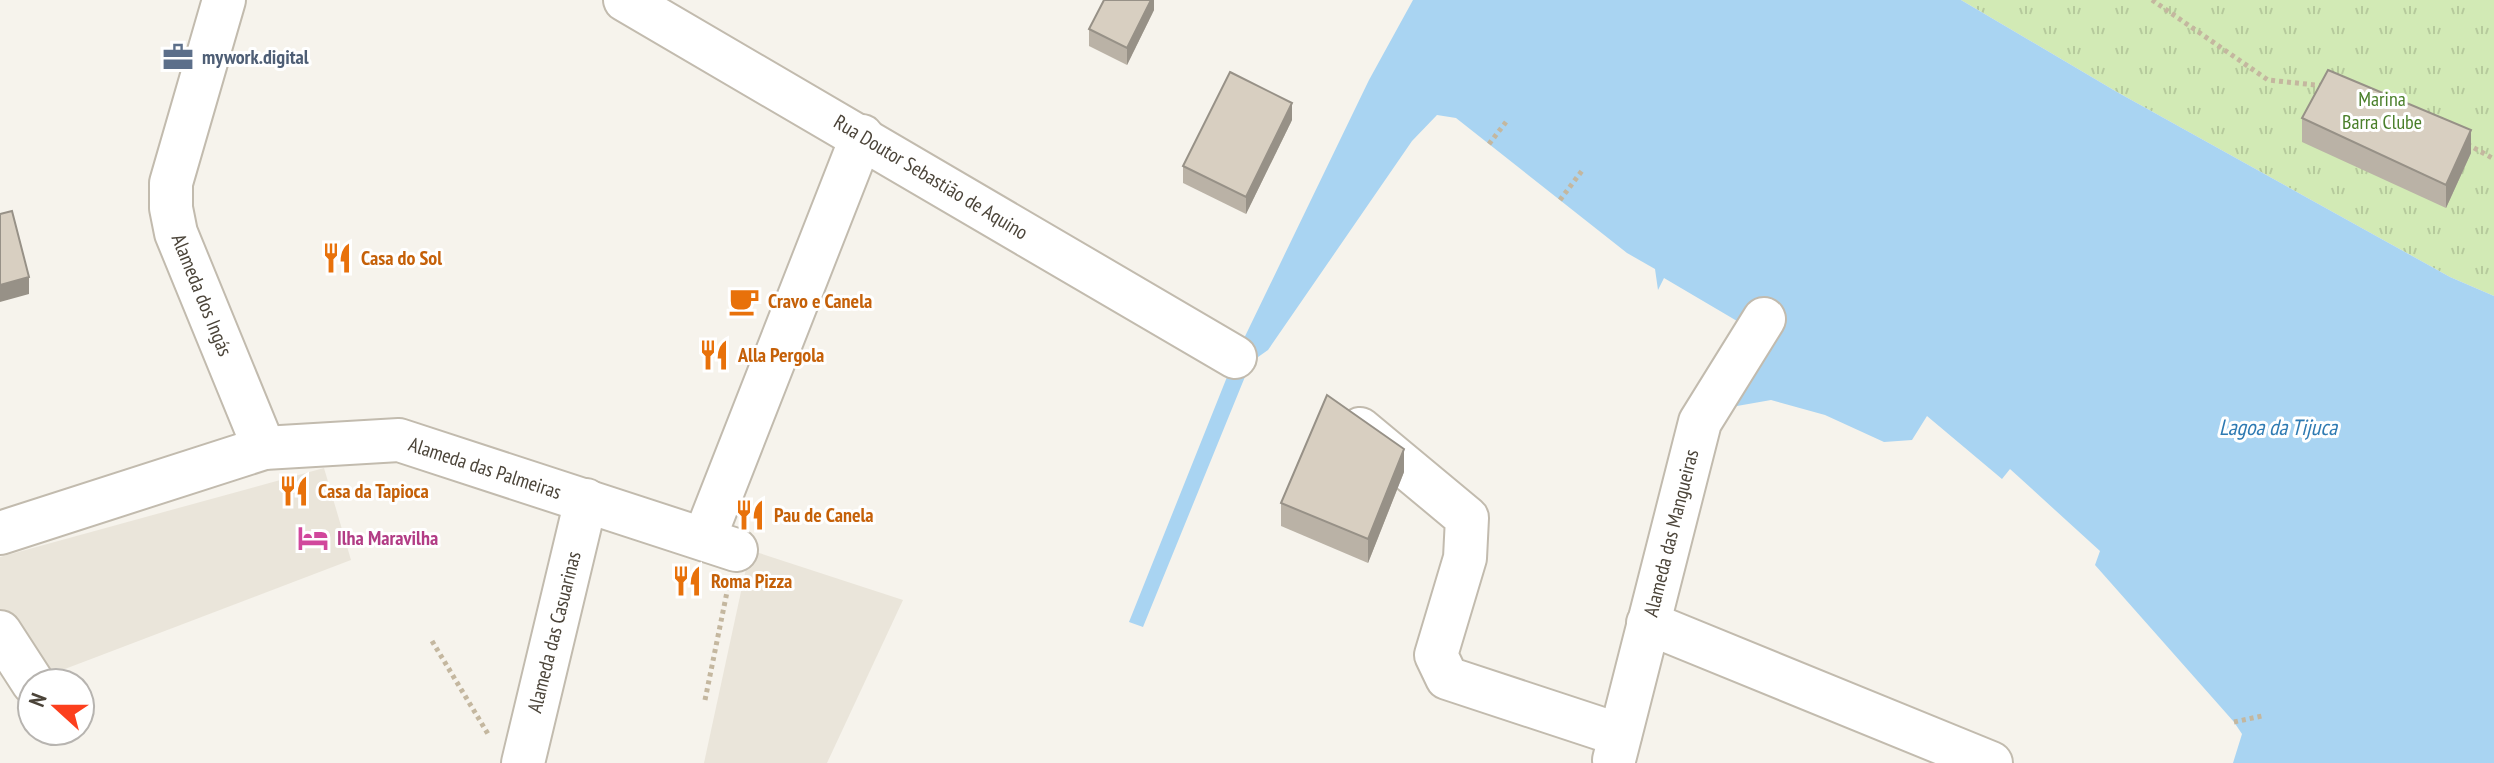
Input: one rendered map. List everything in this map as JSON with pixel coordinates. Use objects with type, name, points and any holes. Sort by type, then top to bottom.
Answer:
[{"type":"street","name":"Alameda dos Ingás","points":[[224,0],[171,183],[171,208],[176,233],[264,448]]},
{"type":"street","name":"Rua Doutor Sebastião de Aquino","points":[[625,0],[671,10],[862,136],[1235,357]]},
{"type":"street","points":[[720,544],[862,136]]},
{"type":"street","name":"Alameda das Mangueiras","points":[[1617,749],[1700,422],[1764,319]]},
{"type":"street","points":[[1325,401],[1467,518],[1465,558],[1436,655],[1447,678],[1617,749]]},
{"type":"street","name":"Alameda das Palmeiras","points":[[0,533],[264,448],[399,440],[720,544]]},
{"type":"street","name":"Alameda das Casuarinas","points":[[523,763],[586,500]]},
{"type":"street","points":[[1648,623],[1991,763]]},
{"type":"street","points":[[0,632],[23,667]]},
{"type":"path","points":[[2152,0],[2268,80],[2307,82],[2332,88]]},
{"type":"path","points":[[1489,144],[1506,122]]},
{"type":"path","points":[[2458,138],[2494,159]]},
{"type":"path","points":[[1560,200],[1584,168]]},
{"type":"path","points":[[705,700],[720,544]]},
{"type":"path","points":[[432,641],[489,737]]},
{"type":"path","points":[[2234,722],[2262,716]]},
{"type":"shaded area","points":[[324,468],[351,560],[70,667],[28,667],[0,621],[0,557]]},
{"type":"shaded area","points":[[750,550],[903,600],[827,763],[704,763]]},
{"type":"green space","name":"Marina Barra Clube","points":[[1961,0],[2494,0],[2494,296],[2450,277],[2117,92]]},
{"type":"water","name":"Lagoa da Tijuca","points":[[1413,0],[1961,0],[2117,92],[2450,277],[2494,296],[2494,763],[2233,763],[2242,734],[2234,722],[2095,565],[2100,551],[2010,469],[2002,479],[1927,416],[1912,440],[1884,442],[1825,415],[1771,400],[1737,406],[1704,387],[1737,321],[1664,278],[1658,290],[1655,269],[1627,253],[1456,118],[1437,115],[1412,141],[1268,350],[1251,362],[1143,627],[1129,622],[1235,357],[1369,80]]},
{"type":"building","points":[[1104,0],[1151,0],[1127,48],[1089,29]]},
{"type":"building","points":[[2328,70],[2471,130],[2446,185],[2302,118]]},
{"type":"building","points":[[1230,72],[1292,103],[1246,197],[1183,166]]},
{"type":"building","points":[[12,211],[29,277],[0,285],[0,214]]},
{"type":"building","points":[[1327,395],[1404,449],[1368,539],[1281,503]]},
{"type":"place","name":"mywork.digital","points":[[178,57]]},
{"type":"place","name":"Casa do Sol","points":[[337,258]]},
{"type":"place","name":"Cravo e Canela","points":[[744,301]]},
{"type":"place","name":"Alla Pergola","points":[[714,355]]},
{"type":"place","name":"Casa da Tapioca","points":[[294,491]]},
{"type":"place","name":"Pau de Canela","points":[[750,515]]},
{"type":"place","name":"Ilha Maravilha","points":[[313,538]]},
{"type":"place","name":"Roma Pizza","points":[[687,581]]}]
